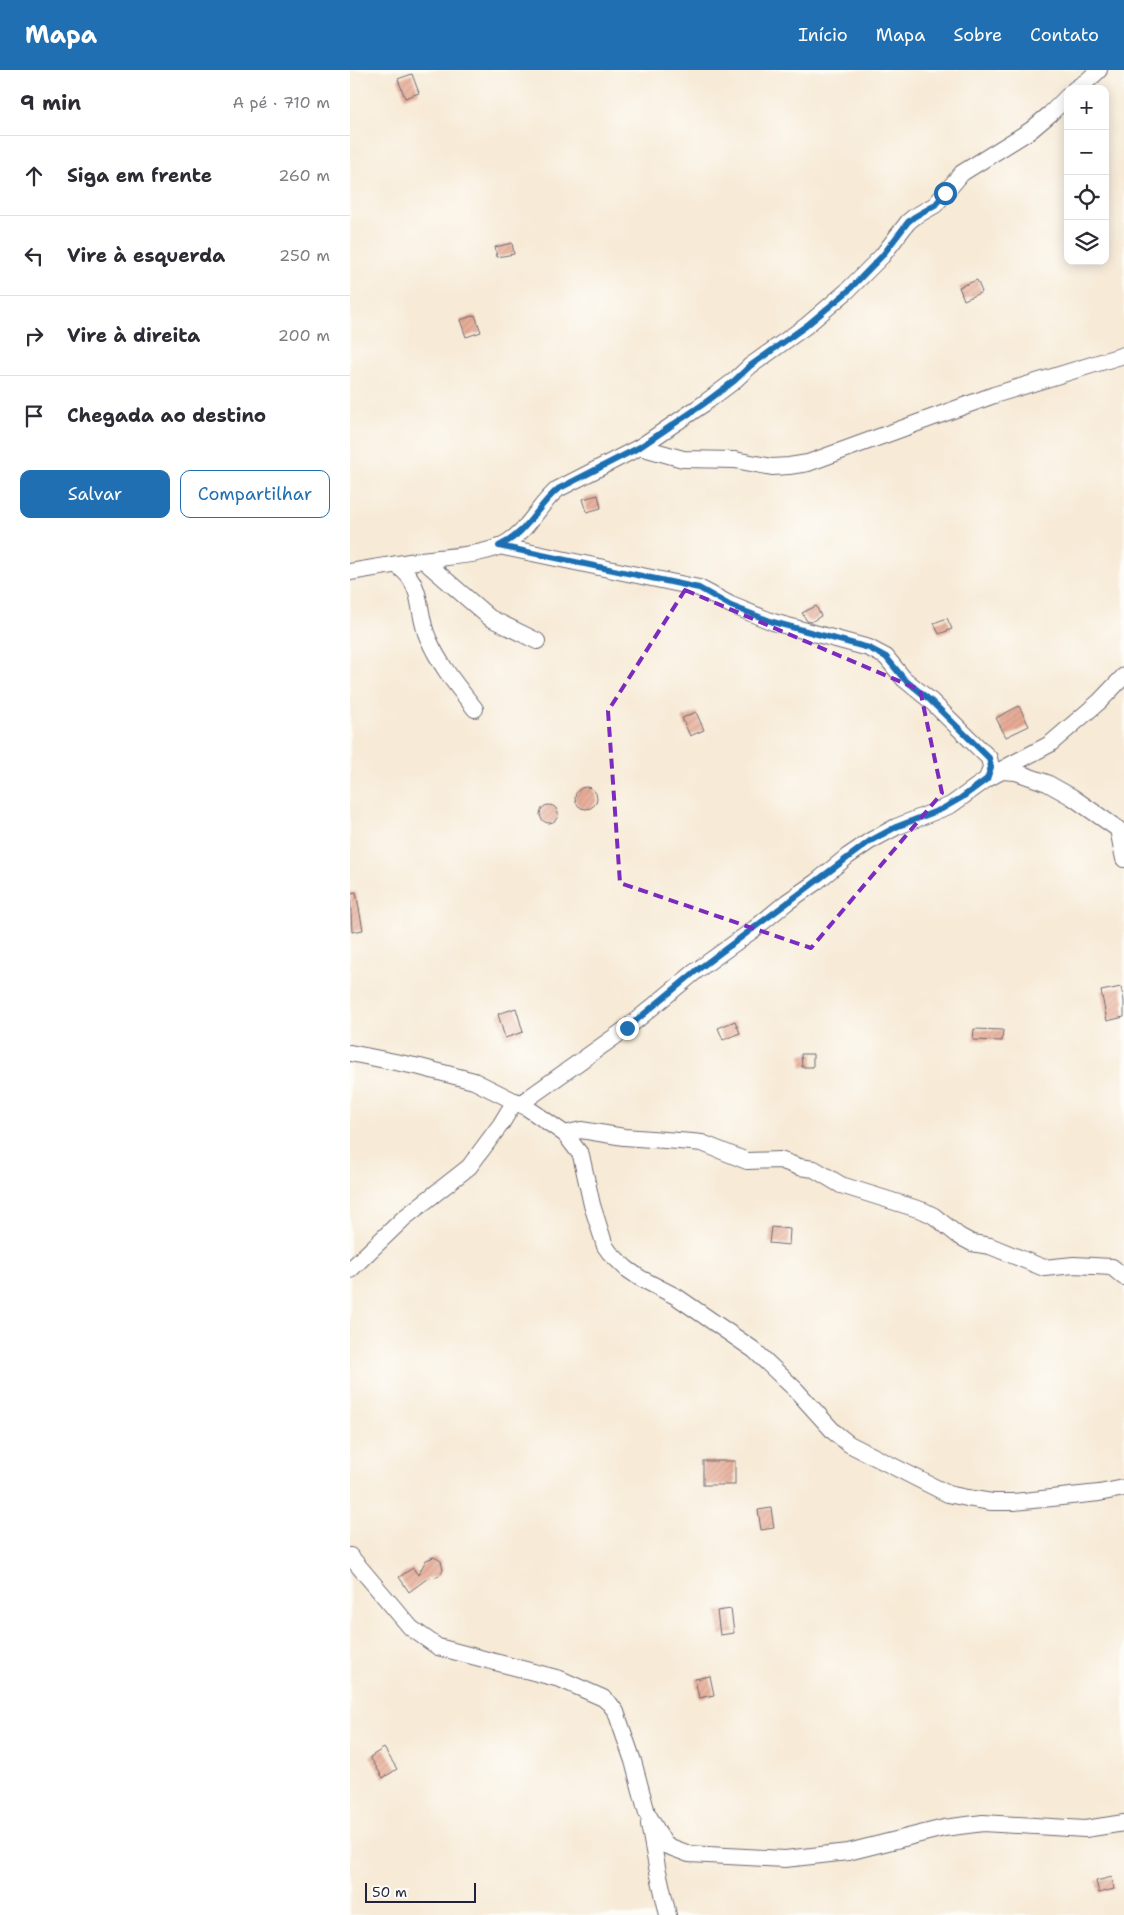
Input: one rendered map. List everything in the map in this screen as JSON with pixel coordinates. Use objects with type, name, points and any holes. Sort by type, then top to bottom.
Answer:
[{"type":"street","points":[[1076,85],[1082,70]]},
{"type":"street","points":[[1081,85],[1099,70]]},
{"type":"street","points":[[350,572],[472,553],[508,542],[526,528],[550,495],[558,489],[640,447],[702,405],[734,381],[750,366],[806,326],[847,292],[882,256],[908,222],[935,205],[962,173],[1031,130],[1064,100]]},
{"type":"street","points":[[640,447],[682,459],[714,458],[772,467],[808,463],[994,395],[1124,355]]},
{"type":"street","points":[[499,546],[699,588],[731,606],[773,622],[869,648],[886,657],[904,679],[931,701],[1002,771],[1016,772],[1047,783],[1121,829],[1124,859]]},
{"type":"street","points":[[423,560],[490,618],[537,642]]},
{"type":"street","points":[[396,565],[411,579],[415,588],[426,635],[443,668],[475,709]]},
{"type":"street","points":[[350,1270],[404,1218],[469,1167],[517,1103],[627,1028],[696,971],[754,930],[787,902],[855,851],[896,827],[951,805],[987,779],[1050,744],[1100,701],[1124,676]]},
{"type":"street","points":[[987,779],[991,767],[989,758]]},
{"type":"street","points":[[350,1053],[426,1068],[474,1081],[517,1103],[565,1134],[581,1155],[592,1205],[605,1246],[610,1253],[640,1278],[690,1306],[754,1350],[796,1390],[820,1418],[849,1444],[948,1494],[976,1500],[1014,1502],[1099,1493],[1124,1488]]},
{"type":"street","points":[[565,1134],[581,1130],[630,1138],[702,1143],[747,1161],[780,1160],[799,1167],[814,1169],[840,1185],[924,1211],[972,1243],[990,1246],[1044,1268],[1074,1265],[1112,1267],[1124,1277]]},
{"type":"street","points":[[350,1556],[411,1628],[438,1647],[560,1679],[603,1698],[610,1704],[616,1712],[633,1762],[647,1813],[668,1915]]},
{"type":"street","points":[[647,1813],[665,1845],[675,1850],[689,1854],[785,1859],[848,1852],[944,1828],[983,1823],[1085,1829],[1124,1823]]},
{"type":"highlighted area","points":[[685,590],[920,690],[942,793],[811,948],[620,883],[608,711]]},
{"type":"building","points":[[412,74],[419,93],[405,98],[398,79]]},
{"type":"building","points":[[512,243],[514,254],[497,257],[495,247]]},
{"type":"building","points":[[977,280],[982,292],[964,300],[959,287]]},
{"type":"building","points":[[475,315],[481,332],[466,337],[460,320]]},
{"type":"building","points":[[598,495],[601,508],[587,512],[583,499]]},
{"type":"building","points":[[816,606],[821,616],[811,622],[807,621],[802,613]]},
{"type":"building","points":[[947,618],[952,629],[939,634],[934,623]]},
{"type":"building","points":[[1019,706],[1029,726],[1006,737],[996,718]]},
{"type":"building","points":[[696,712],[704,730],[690,736],[682,718]]},
{"type":"building","points":[[586,787],[594,790],[597,798],[594,806],[586,809],[578,806],[575,798],[578,790]]},
{"type":"building","points":[[545,805],[553,805],[558,810],[556,821],[545,823],[540,818],[540,810]]},
{"type":"building","points":[[356,892],[363,930],[352,932],[350,893]]},
{"type":"building","points":[[1121,987],[1124,1001],[1124,1017],[1107,1021],[1101,991]]},
{"type":"building","points":[[516,1008],[523,1032],[505,1038],[498,1014]]},
{"type":"building","points":[[735,1021],[740,1033],[723,1040],[718,1028]]},
{"type":"building","points":[[974,1029],[1003,1030],[1002,1041],[973,1040]]},
{"type":"building","points":[[801,1054],[813,1054],[813,1067],[802,1067]]},
{"type":"building","points":[[771,1227],[790,1229],[789,1245],[769,1243]]},
{"type":"building","points":[[703,1461],[735,1461],[735,1485],[703,1485]]},
{"type":"building","points":[[771,1508],[774,1528],[761,1530],[758,1510]]},
{"type":"building","points":[[434,1557],[441,1561],[443,1570],[441,1574],[437,1577],[428,1578],[409,1592],[399,1577],[413,1568],[418,1575],[426,1560]]},
{"type":"building","points":[[731,1609],[734,1633],[720,1635],[717,1611]]},
{"type":"building","points":[[710,1676],[714,1695],[699,1698],[695,1679]]},
{"type":"building","points":[[384,1748],[397,1769],[383,1778],[370,1757]]},
{"type":"building","points":[[1112,1877],[1114,1889],[1099,1893],[1096,1881]]},
{"type":"route","points":[[627,1028],[696,971],[754,930],[787,902],[848,856],[896,827],[951,805],[961,798],[987,779],[991,763],[989,758],[957,725],[904,679],[886,657],[869,648],[773,622],[731,606],[699,588],[499,546],[508,542],[526,528],[550,495],[558,489],[640,447],[702,405],[734,381],[750,366],[806,326],[847,292],[882,256],[908,222],[935,205],[945,193]]}]
